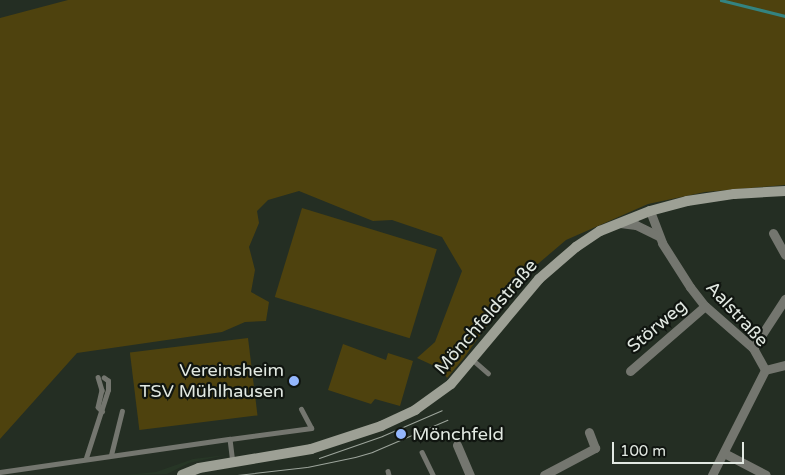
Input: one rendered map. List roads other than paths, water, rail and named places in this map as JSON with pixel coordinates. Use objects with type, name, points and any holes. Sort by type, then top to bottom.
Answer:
[{"type":"main road","name":"Mönchfeldstraße","points":[[182,475],[199,468],[311,449],[401,417],[442,392],[473,360],[519,302],[557,262],[576,246],[620,222],[650,211],[688,201],[734,194],[785,191]]},
{"type":"street","name":"Aalstraße","points":[[650,211],[659,236],[685,279],[705,306],[753,348],[764,370],[785,365]]},
{"type":"street","points":[[620,222],[636,225],[659,236]]},
{"type":"street","points":[[773,233],[785,255]]},
{"type":"street","points":[[753,348],[785,299]]},
{"type":"street","name":"Störweg","points":[[630,371],[705,306]]},
{"type":"street","points":[[712,475],[764,370]]},
{"type":"street","points":[[544,475],[595,448],[589,432]]},
{"type":"street","points":[[457,445],[470,475]]},
{"type":"street","points":[[724,453],[766,475]]},
{"type":"lane","points":[[473,360],[488,373]]},
{"type":"lane","points":[[98,377],[102,390],[98,407],[102,411]]},
{"type":"lane","points":[[86,458],[108,390],[108,381],[104,378]]},
{"type":"lane","points":[[0,472],[86,458],[311,428],[301,409]]},
{"type":"lane","points":[[111,455],[122,411]]},
{"type":"lane","points":[[230,439],[233,463]]},
{"type":"lane","points":[[422,452],[433,475]]},
{"type":"waterway","points":[[721,0],[785,16]]},
{"type":"tram line","points":[[319,458],[382,436],[442,410]]},
{"type":"tram line","points":[[237,475],[307,467],[355,457],[372,452],[447,420]]},
{"type":"place","name":"Vereinsheim TSV Mühlhausen","points":[[294,381]]},
{"type":"place","name":"Mönchfeld","points":[[401,434]]}]
